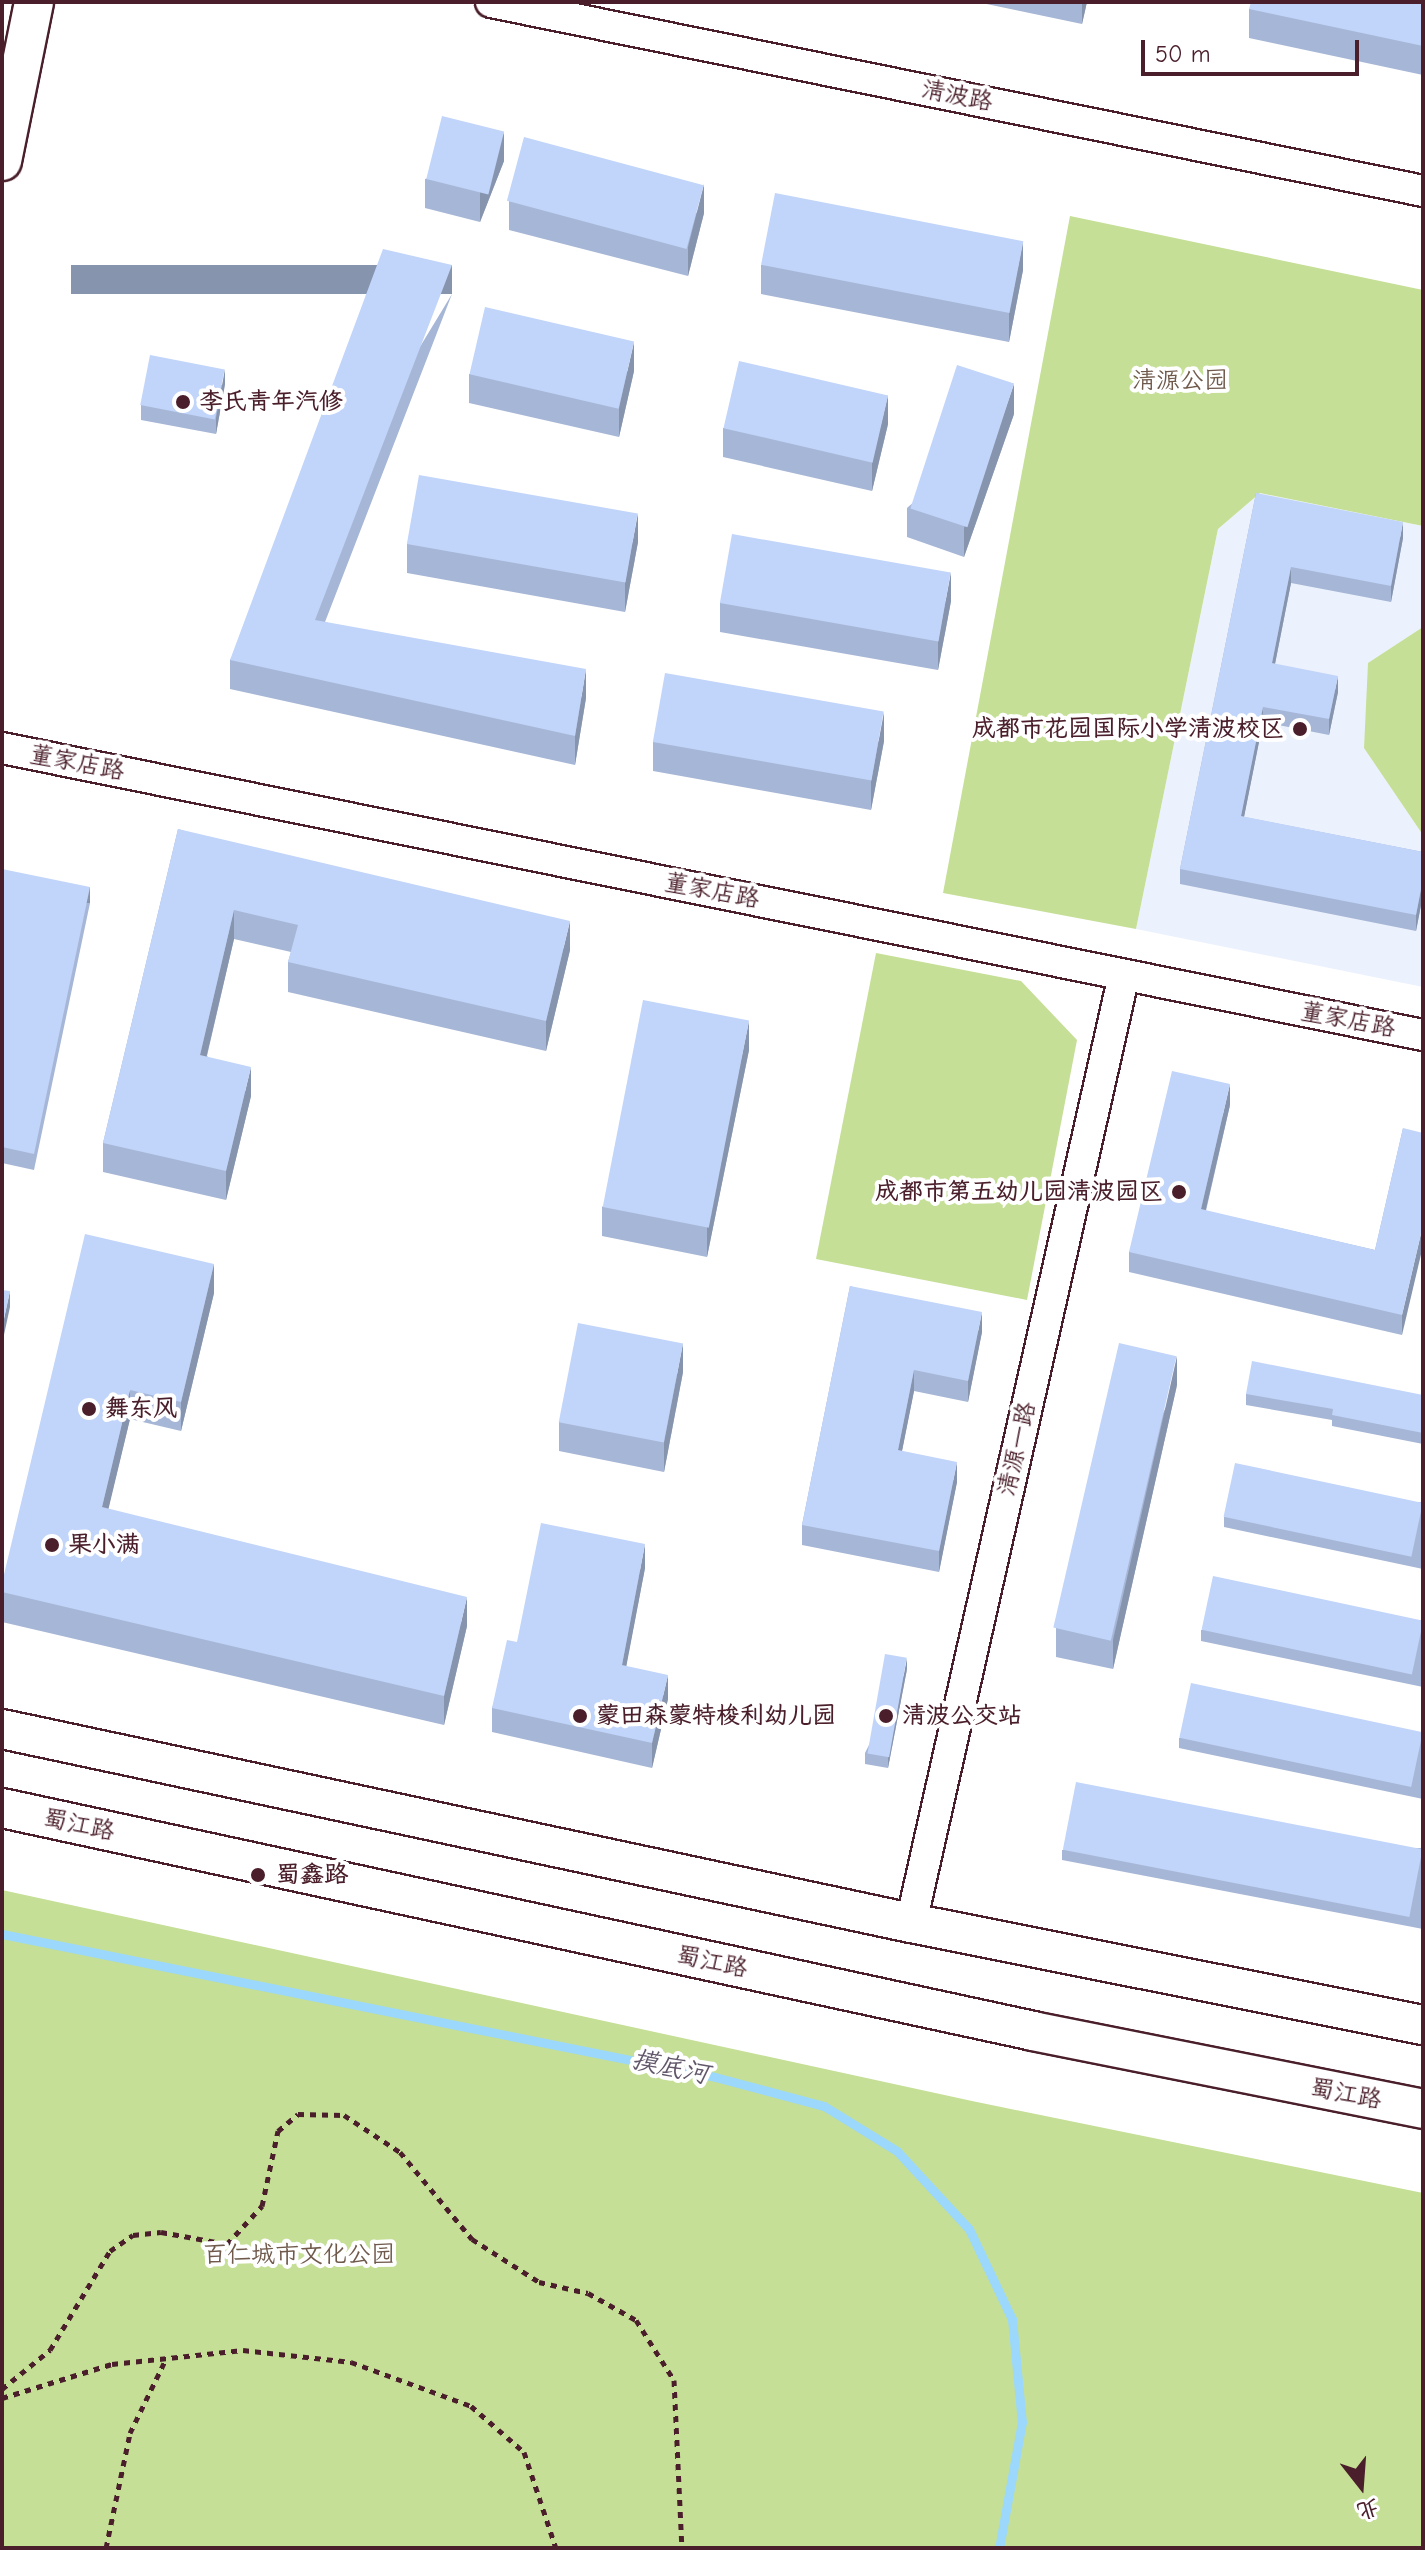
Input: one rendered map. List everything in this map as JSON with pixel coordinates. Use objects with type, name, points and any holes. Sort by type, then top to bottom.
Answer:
[{"type":"street","points":[[2,161],[34,2]]},
{"type":"street","name":"清波路","points":[[491,2],[1423,191]]},
{"type":"street","name":"董家店路","points":[[2,748],[1423,1035]]},
{"type":"street","name":"清源一路","points":[[911,1923],[1124,975]]},
{"type":"street","points":[[2,1729],[911,1923],[1423,2025]]},
{"type":"street","name":"蜀江路","points":[[2,1808],[1017,2028],[1423,2109]]},
{"type":"path","points":[[2,2389],[50,2350],[110,2251],[133,2235],[161,2232],[227,2244],[262,2206],[278,2131],[298,2114],[344,2115],[400,2152],[472,2239],[539,2282],[588,2293],[636,2320],[674,2380],[682,2548]]},
{"type":"path","points":[[2,2398],[112,2364],[243,2350],[351,2362],[471,2406],[524,2452],[556,2548]]},
{"type":"path","points":[[106,2548],[130,2433],[167,2358]]},
{"type":"shaded area","name":"成都市花园国际小学清波校区","points":[[1260,493],[1423,526],[1423,987],[1136,929],[1218,529]]},
{"type":"green space","name":"清源公园","points":[[1070,216],[1423,290],[1423,526],[1260,493],[1218,529],[1136,929],[943,893]]},
{"type":"green space","points":[[1423,627],[1423,835],[1364,748],[1368,663]]},
{"type":"green space","points":[[876,953],[1021,981],[1077,1040],[1027,1300],[816,1259]]},
{"type":"green space","name":"百仁城市文化公园","points":[[2,1890],[972,2101],[1423,2193],[1423,2548],[2,2548]]},
{"type":"building","points":[[1251,2],[1423,2],[1423,46],[1249,9]]},
{"type":"building","points":[[442,116],[504,131],[488,195],[426,179]]},
{"type":"building","points":[[524,137],[704,185],[687,249],[507,201]]},
{"type":"building","points":[[775,193],[1023,241],[1009,313],[761,265]]},
{"type":"building","points":[[383,249],[452,265],[315,620],[586,669],[575,736],[230,660]]},
{"type":"building","points":[[485,307],[634,341],[619,409],[469,374]]},
{"type":"building","name":"李氏青年汽修","points":[[150,355],[225,370],[215,420],[140,405]]},
{"type":"building","points":[[739,361],[888,395],[873,463],[723,428]]},
{"type":"building","points":[[957,365],[1014,384],[967,527],[910,509]]},
{"type":"building","points":[[419,475],[638,514],[625,582],[407,544]]},
{"type":"building","points":[[1256,493],[1403,522],[1391,586],[1291,567],[1272,663],[1338,676],[1329,719],[1263,707],[1241,816],[1423,852],[1423,879],[1416,915],[1180,869]]},
{"type":"building","points":[[732,534],[951,573],[938,641],[720,603]]},
{"type":"building","points":[[665,673],[884,712],[871,780],[653,742]]},
{"type":"building","points":[[178,829],[570,921],[546,1021],[288,962],[298,925],[234,910],[200,1055],[251,1067],[226,1171],[103,1143]]},
{"type":"building","points":[[2,869],[90,887],[34,1154],[2,1147]]},
{"type":"building","points":[[643,1000],[749,1021],[709,1228],[603,1207]]},
{"type":"building","name":"成都市第五幼儿园清波园区","points":[[1172,1071],[1230,1084],[1201,1209],[1375,1250],[1403,1128],[1423,1133],[1423,1225],[1402,1315],[1129,1252]]},
{"type":"building","points":[[85,1234],[214,1264],[181,1402],[130,1390],[102,1507],[467,1597],[444,1696],[2,1592]]},
{"type":"building","points":[[850,1286],[982,1312],[968,1381],[914,1370],[898,1450],[957,1462],[939,1551],[802,1525]]},
{"type":"building","points":[[2,1290],[10,1291],[2,1328]]},
{"type":"building","points":[[578,1323],[683,1343],[664,1443],[559,1422]]},
{"type":"building","points":[[1119,1343],[1176,1356],[1111,1641],[1053,1628]]},
{"type":"building","points":[[1252,1361],[1423,1395],[1423,1433],[1332,1415],[1333,1409],[1246,1394]]},
{"type":"building","points":[[1235,1463],[1423,1503],[1411,1557],[1224,1517]]},
{"type":"building","points":[[541,1523],[645,1544],[622,1665],[668,1675],[652,1743],[492,1708],[507,1640],[517,1642]]},
{"type":"building","points":[[1213,1576],[1423,1621],[1412,1674],[1202,1630]]},
{"type":"building","name":"清波公交站","points":[[885,1654],[907,1658],[889,1757],[867,1753]]},
{"type":"building","points":[[1191,1683],[1423,1732],[1411,1787],[1179,1738]]},
{"type":"building","points":[[1076,1782],[1423,1849],[1409,1917],[1063,1850]]},
{"type":"waterway","name":"摸底河","points":[[2,1934],[715,2077],[824,2106],[897,2151],[969,2229],[1012,2319],[1022,2422],[999,2548]]},
{"type":"place","name":"李氏青年汽修","points":[[183,402]]},
{"type":"place","name":"成都市花园国际小学清波校区","points":[[1300,729]]},
{"type":"place","name":"成都市第五幼儿园清波园区","points":[[1179,1192]]},
{"type":"place","name":"舞东风","points":[[89,1409]]},
{"type":"place","name":"果小满","points":[[52,1545]]},
{"type":"place","name":"蒙田森蒙特梭利幼儿园","points":[[580,1716]]},
{"type":"place","name":"清波公交站","points":[[886,1716]]},
{"type":"place","name":"蜀鑫路","points":[[258,1875]]}]
